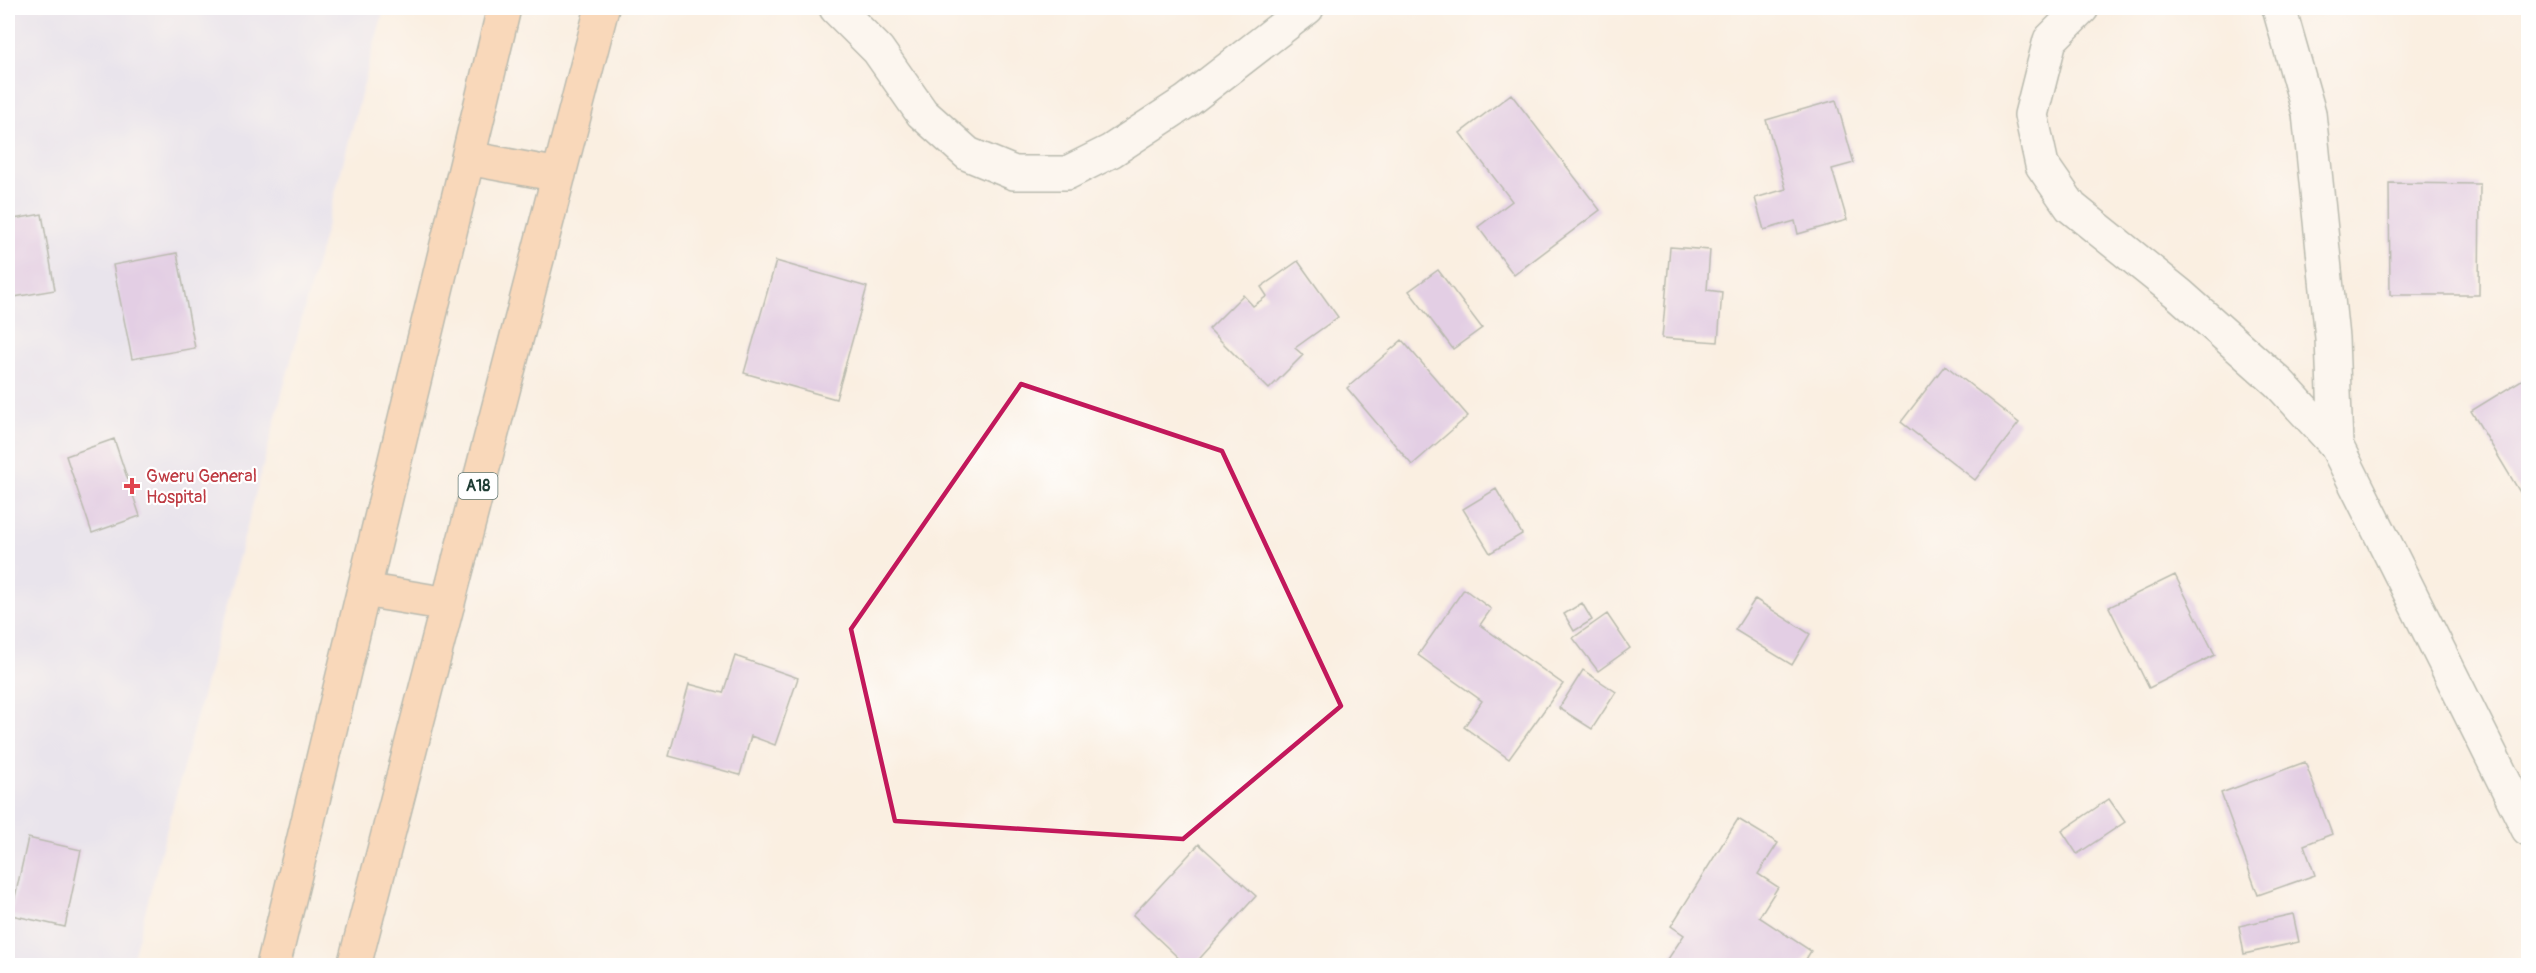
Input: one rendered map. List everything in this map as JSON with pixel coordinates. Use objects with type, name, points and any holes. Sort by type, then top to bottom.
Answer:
[{"type":"highway","points":[[273,966],[504,8]]},
{"type":"highway","name":"A18","points":[[354,966],[602,8]]},
{"type":"highway","points":[[468,158],[559,175]]},
{"type":"highway","points":[[363,590],[448,604]]},
{"type":"street","points":[[836,8],[878,51],[922,113],[968,154],[1014,173],[1066,173],[1111,151],[1188,101],[1307,8]]},
{"type":"street","points":[[2082,8],[2050,40],[2031,115],[2042,165],[2071,207],[2179,294],[2271,376],[2336,445],[2529,829]]},
{"type":"street","points":[[2279,8],[2308,113],[2332,338],[2336,445]]},
{"type":"highlighted area","points":[[1021,384],[1222,451],[1341,706],[1183,839],[895,821],[851,629]]},
{"type":"shaded area","name":"Gweru General Hospital","points":[[8,8],[384,8],[131,965],[8,965]]},
{"type":"building","points":[[1511,94],[1600,210],[1514,275],[1478,227],[1512,201],[1460,133]]},
{"type":"building","points":[[1836,100],[1854,163],[1832,169],[1847,220],[1798,234],[1795,221],[1764,230],[1755,198],[1786,189],[1766,120]]},
{"type":"building","points":[[2389,183],[2480,184],[2479,295],[2390,295]]},
{"type":"building","points":[[42,214],[55,290],[8,298],[8,220]]},
{"type":"building","points":[[1670,247],[1710,250],[1707,290],[1722,292],[1718,342],[1662,338]]},
{"type":"building","points":[[177,253],[195,348],[132,359],[113,265]]},
{"type":"building","points":[[776,261],[867,287],[836,399],[744,373]]},
{"type":"building","points":[[1298,261],[1338,317],[1295,348],[1303,355],[1269,389],[1209,329],[1243,295],[1253,306],[1267,296],[1261,287]]},
{"type":"building","points":[[1438,270],[1482,328],[1453,349],[1409,291]]},
{"type":"building","points":[[1402,340],[1468,416],[1412,465],[1347,388]]},
{"type":"building","points":[[1945,365],[2019,423],[1975,480],[1901,422]]},
{"type":"building","points":[[2528,376],[2528,496],[2524,499],[2471,411]]},
{"type":"building","points":[[114,439],[140,516],[92,533],[66,456]]},
{"type":"building","points":[[1496,489],[1522,534],[1490,553],[1463,509]]},
{"type":"building","points":[[2175,575],[2215,655],[2149,688],[2109,607]]},
{"type":"building","points":[[1464,589],[1491,609],[1480,625],[1563,684],[1509,759],[1464,727],[1482,701],[1418,655]]},
{"type":"building","points":[[1755,599],[1810,634],[1792,665],[1735,630]]},
{"type":"building","points":[[1582,603],[1592,620],[1574,631],[1564,614]]},
{"type":"building","points":[[1607,614],[1630,648],[1598,671],[1573,638]]},
{"type":"building","points":[[735,656],[798,678],[775,745],[751,736],[740,775],[669,756],[689,684],[723,693]]},
{"type":"building","points":[[1583,670],[1616,692],[1592,729],[1559,708]]},
{"type":"building","points":[[2305,762],[2332,834],[2304,845],[2315,875],[2258,895],[2221,793]]},
{"type":"building","points":[[2109,799],[2125,822],[2077,854],[2062,831]]},
{"type":"building","points":[[1738,819],[1778,843],[1758,874],[1778,887],[1759,917],[1811,951],[1802,966],[1671,966],[1666,962],[1684,935],[1671,926]]},
{"type":"building","points":[[28,838],[81,850],[65,927],[11,915]]},
{"type":"building","points":[[1199,844],[1256,896],[1193,966],[1187,966],[1133,915]]},
{"type":"building","points":[[2293,914],[2299,942],[2244,954],[2239,926]]},
{"type":"place","name":"Gweru General Hospital","points":[[132,486]]}]
